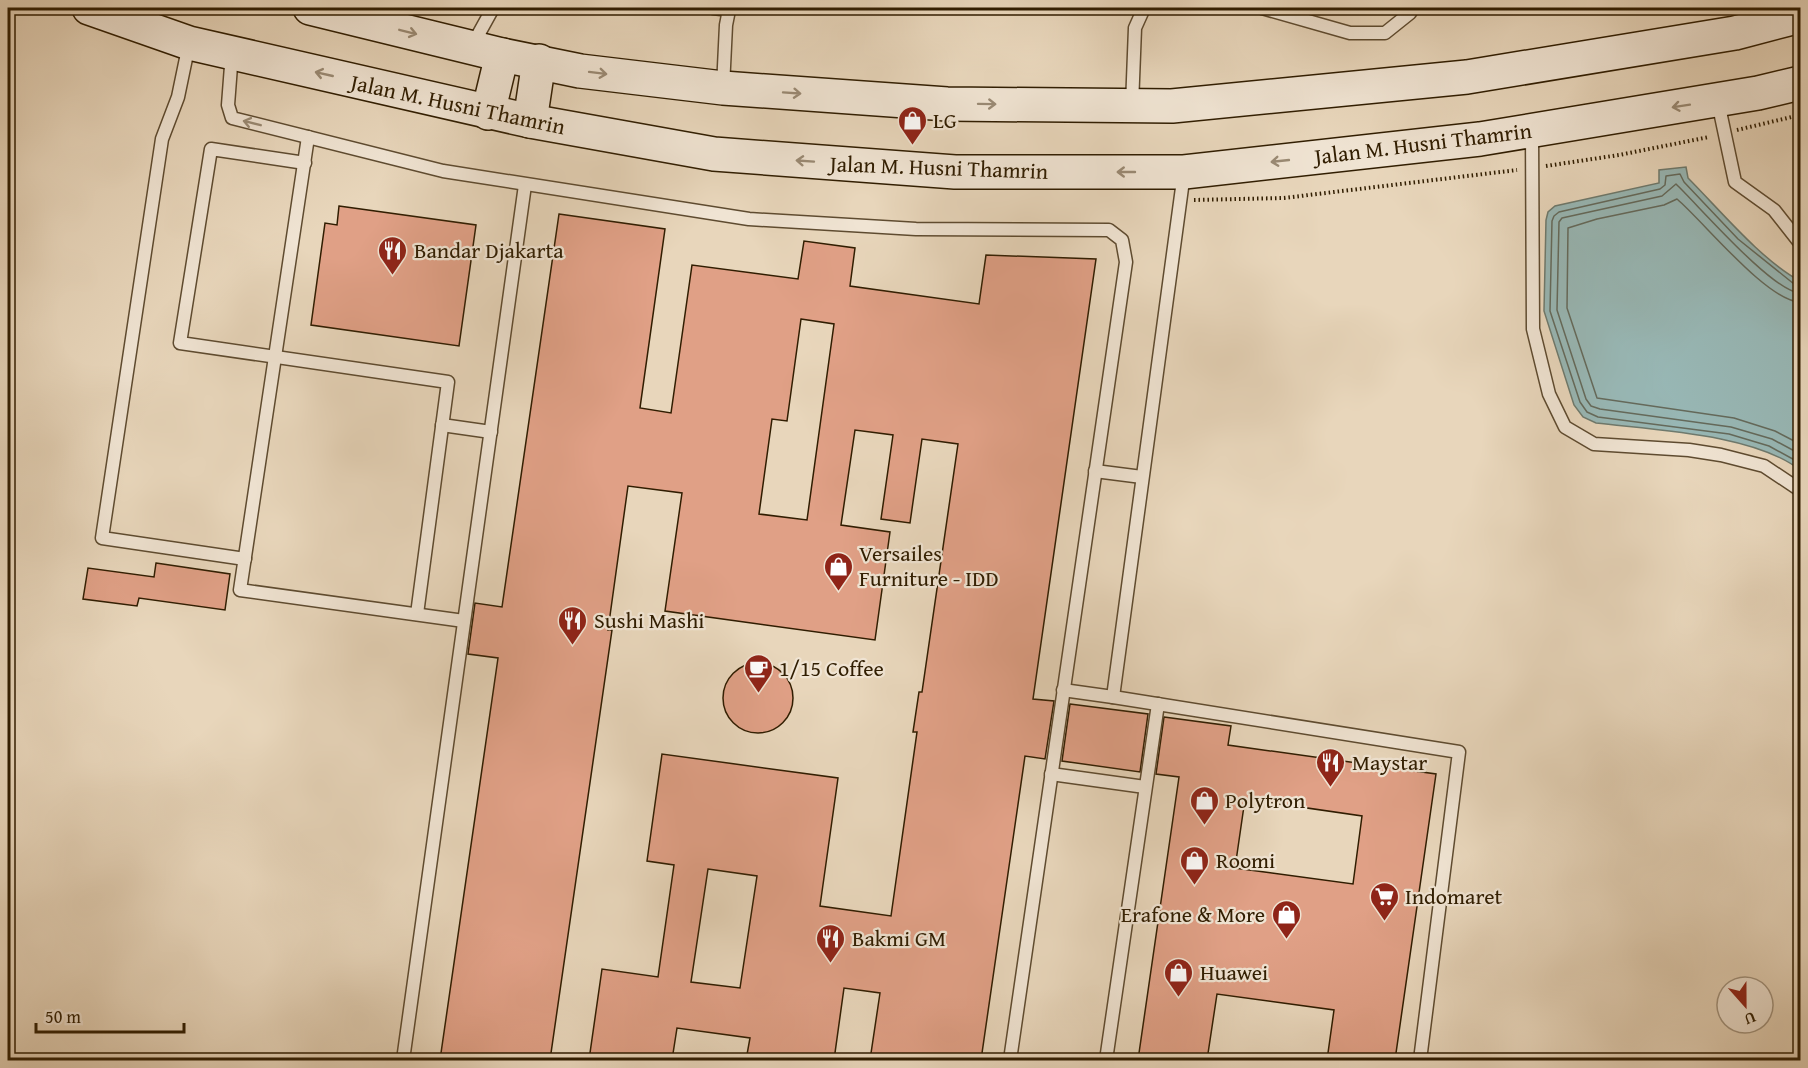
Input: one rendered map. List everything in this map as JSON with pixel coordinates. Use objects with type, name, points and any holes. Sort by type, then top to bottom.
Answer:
[{"type":"main road","name":"Jalan M. Husni Thamrin","points":[[89,8],[189,43],[488,113],[714,154],[1182,186],[1718,100],[1800,83]]},
{"type":"main road","points":[[310,8],[580,71],[723,88],[947,104],[1132,106],[1172,106],[1467,77],[1735,33],[1800,16]]},
{"type":"main road","points":[[487,51],[488,113]]},
{"type":"main road","points":[[530,121],[538,61]]},
{"type":"lane","points":[[487,51],[493,8]]},
{"type":"lane","points":[[714,8],[730,9],[726,25],[723,88]]},
{"type":"lane","points":[[1132,106],[1135,28],[1144,8]]},
{"type":"lane","points":[[1262,8],[1350,33],[1385,33],[1413,8]]},
{"type":"lane","points":[[189,43],[178,97],[162,139],[102,538],[245,559]]},
{"type":"lane","points":[[232,53],[228,105],[232,118],[443,171],[749,219],[916,229],[1109,230],[1122,240],[1126,261],[1010,1060]]},
{"type":"lane","points":[[1718,100],[1735,182],[1774,210],[1800,243]]},
{"type":"lane","points":[[1532,130],[1533,329],[1549,393],[1565,427],[1594,444],[1689,450],[1764,466],[1800,490]]},
{"type":"lane","points":[[308,137],[240,590],[464,621]]},
{"type":"lane","points":[[305,163],[211,149],[180,344],[448,382],[417,614]]},
{"type":"lane","points":[[403,1060],[525,185]]},
{"type":"lane","points":[[1113,697],[1182,186]]},
{"type":"lane","points":[[442,424],[491,432]]},
{"type":"lane","points":[[1095,471],[1142,477]]},
{"type":"lane","points":[[1063,690],[1459,752],[1420,1060]]},
{"type":"lane","points":[[1106,1060],[1158,704]]},
{"type":"lane","points":[[1051,774],[1145,787]]},
{"type":"path","points":[[1182,186],[1284,198],[1532,168],[1619,155],[1725,134],[1800,115]]},
{"type":"water","points":[[1686,167],[1688,178],[1741,234],[1771,261],[1800,281],[1800,470],[1757,448],[1731,441],[1674,431],[1596,423],[1583,417],[1574,405],[1544,311],[1548,212],[1555,206],[1659,183],[1659,170]]},
{"type":"building","name":"Bandar Djakarta","points":[[339,206],[476,225],[459,346],[311,325],[325,223],[337,225]]},
{"type":"building","points":[[559,214],[665,229],[640,408],[671,413],[692,265],[798,279],[804,241],[855,248],[850,286],[979,304],[986,255],[1096,259],[1033,699],[1054,701],[1045,759],[1025,756],[981,1060],[870,1060],[880,993],[844,988],[834,1060],[746,1060],[750,1038],[677,1028],[672,1060],[589,1060],[602,969],[658,977],[674,865],[647,861],[662,754],[838,778],[820,906],[891,916],[917,732],[913,732],[919,692],[922,692],[958,444],[922,439],[910,523],[881,519],[893,435],[855,430],[841,525],[890,532],[875,640],[665,611],[682,493],[628,486],[608,630],[612,630],[550,1060],[440,1060],[498,658],[468,654],[475,603],[502,607]],"holes":[[[801,319],[834,324],[807,520],[759,514],[772,419],[787,421]],[[708,869],[757,876],[740,988],[691,982]]]},
{"type":"building","points":[[156,563],[230,574],[225,610],[139,598],[137,606],[83,599],[88,568],[154,577]]},
{"type":"building","name":"1/15 Coffee","points":[[765,663],[778,669],[787,678],[791,684],[793,698],[791,712],[783,723],[772,731],[751,733],[733,723],[725,712],[723,691],[733,673],[744,665]]},
{"type":"building","points":[[1070,704],[1148,714],[1140,772],[1062,761]]},
{"type":"building","points":[[1164,717],[1231,726],[1228,745],[1436,774],[1395,1060],[1327,1060],[1334,1010],[1217,994],[1207,1060],[1138,1060],[1179,777],[1156,774]],"holes":[[[1245,799],[1362,816],[1353,884],[1235,868]]]},
{"type":"place","name":"LG","points":[[912,146]]},
{"type":"place","name":"Bandar Djakarta","points":[[393,276]]},
{"type":"place","name":"Versailes Furniture - IDD","points":[[838,592]]},
{"type":"place","name":"Sushi Mashi","points":[[573,646]]},
{"type":"place","name":"1/15 Coffee","points":[[758,694]]},
{"type":"place","name":"Maystar","points":[[1331,788]]},
{"type":"place","name":"Polytron","points":[[1204,826]]},
{"type":"place","name":"Roomi","points":[[1195,886]]},
{"type":"place","name":"Indomaret","points":[[1384,922]]},
{"type":"place","name":"Erafone & More","points":[[1286,940]]},
{"type":"place","name":"Bakmi GM","points":[[831,964]]},
{"type":"place","name":"Huawei","points":[[1179,998]]}]
